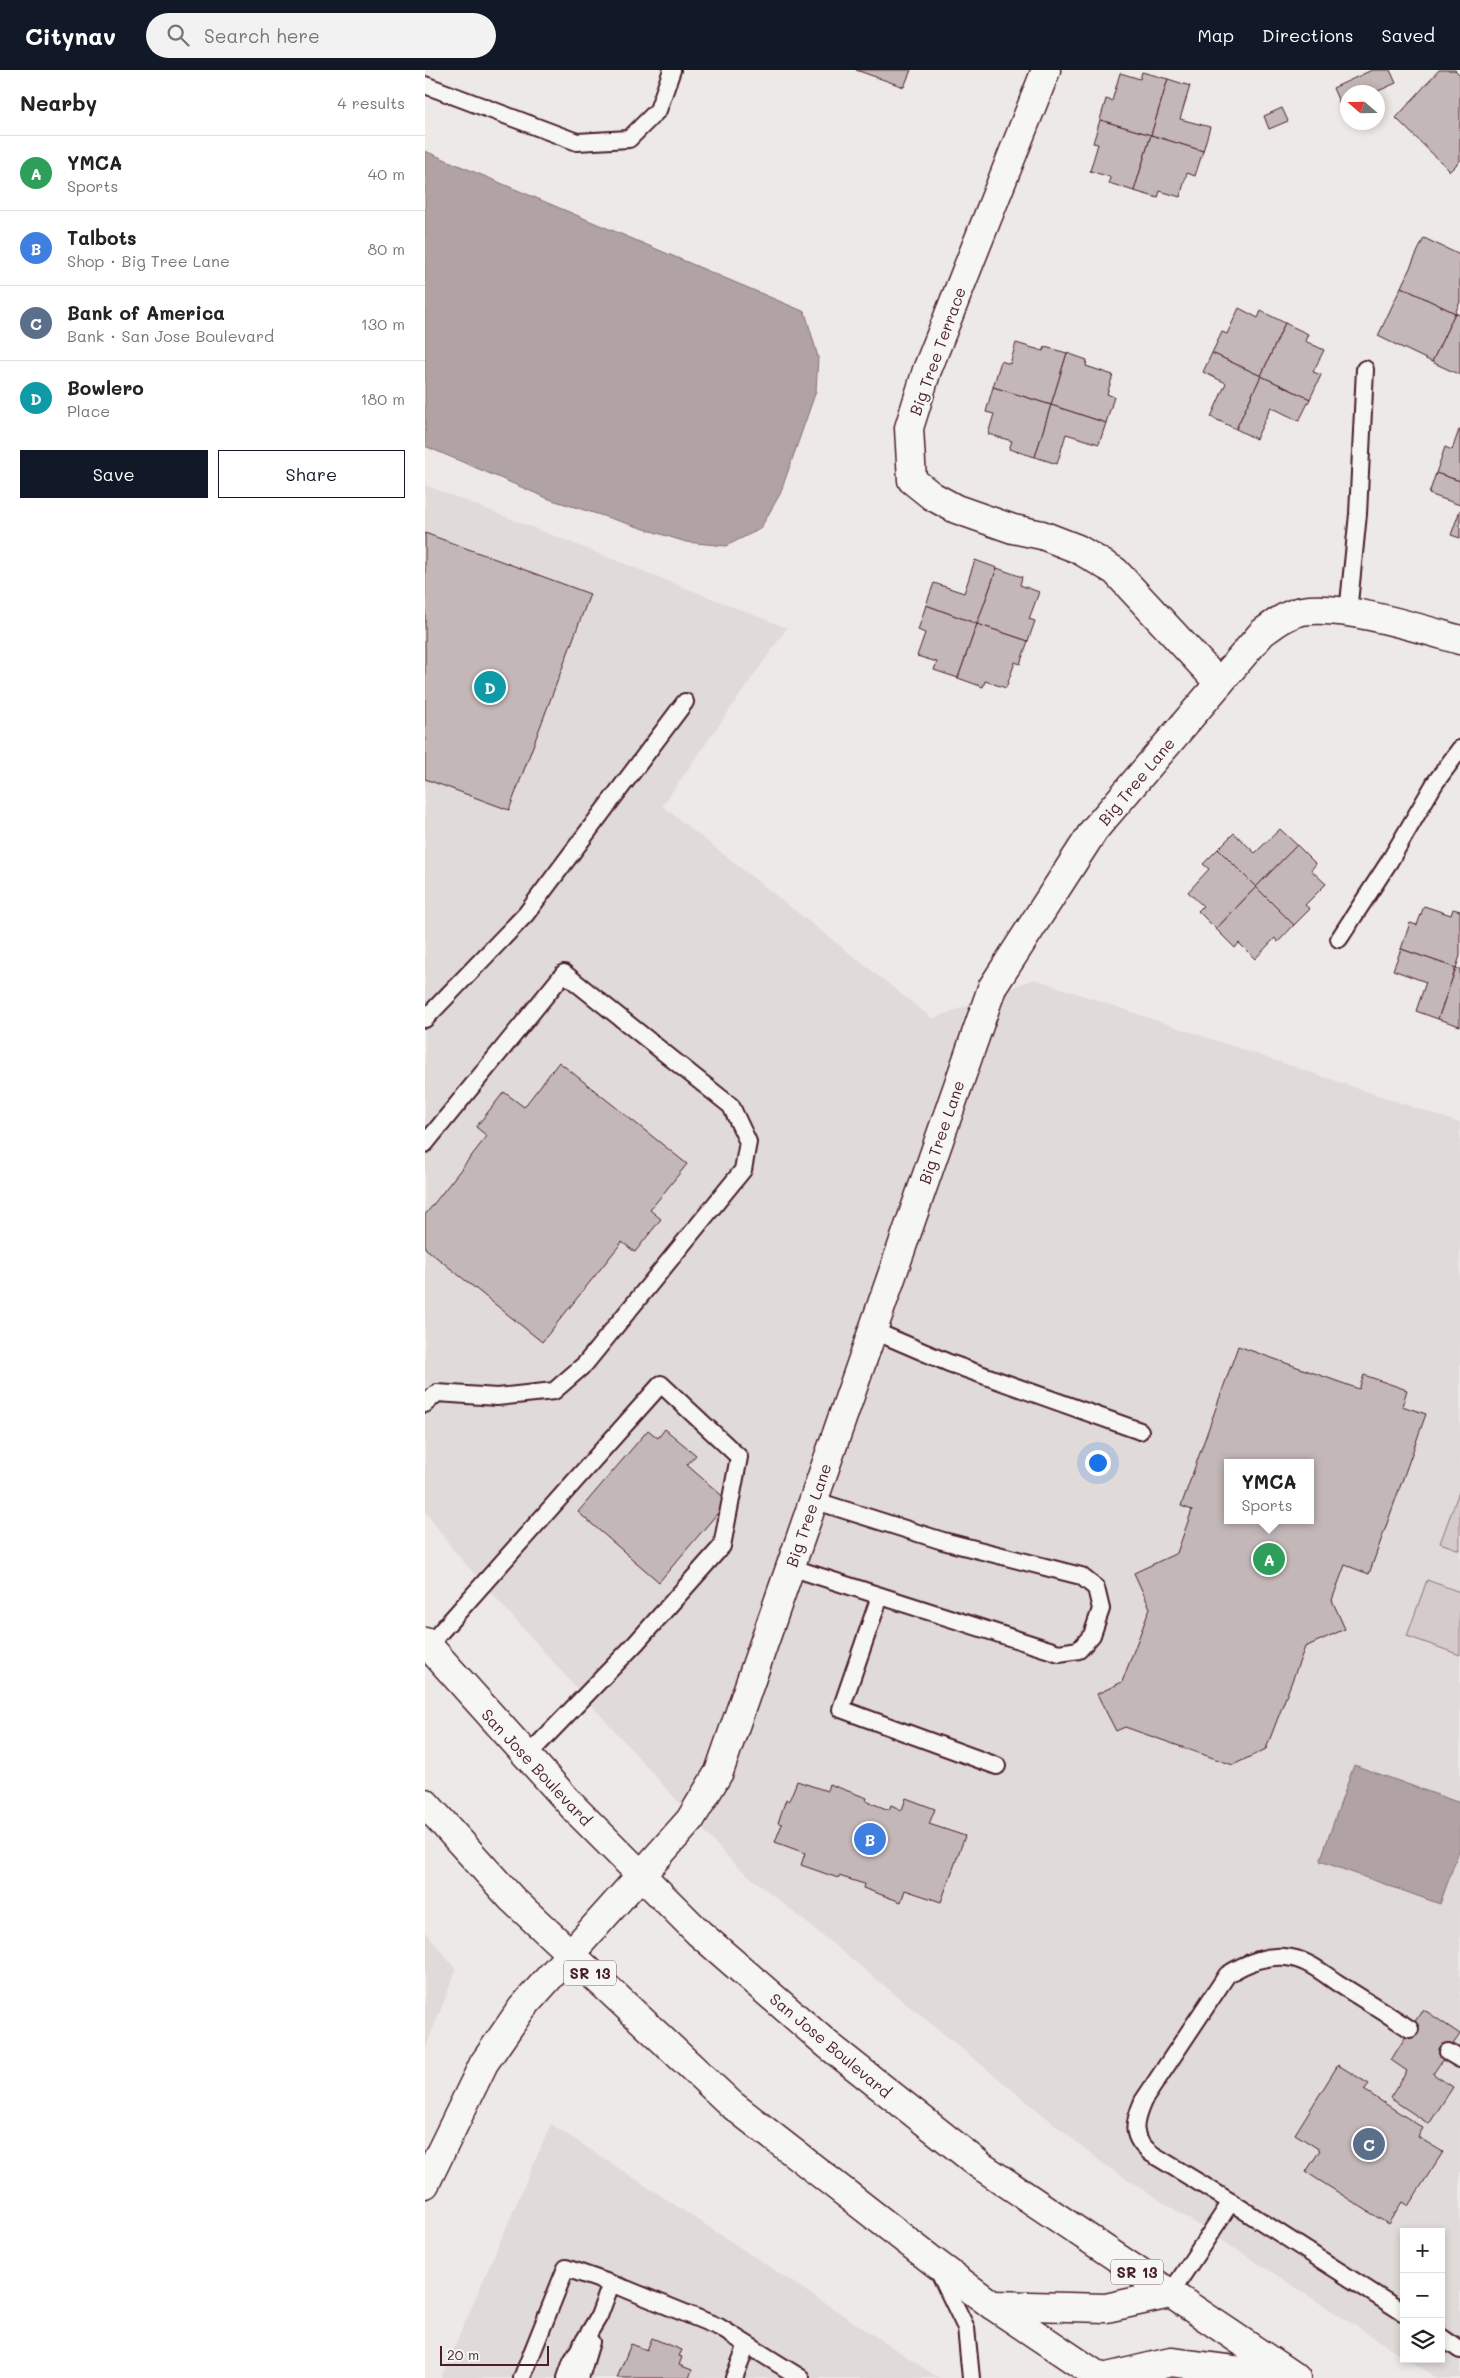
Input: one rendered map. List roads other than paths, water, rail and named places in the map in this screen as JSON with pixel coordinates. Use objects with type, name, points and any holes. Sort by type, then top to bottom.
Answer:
[{"type":"street","name":"Big Tree Terrace","points":[[1046,70],[927,370],[909,428],[912,480],[932,496],[956,509],[1013,530],[1041,535],[1078,549],[1115,571],[1219,682]]},
{"type":"street","name":"Big Tree Lane","points":[[425,2184],[484,2063],[522,2008],[690,1820],[719,1772],[992,988],[1094,830],[1262,633],[1278,621],[1301,611],[1327,610],[1400,622],[1460,640]]},
{"type":"street","name":"San Jose Boulevard","points":[[427,1644],[575,1809],[699,1933],[828,2046],[981,2166],[1295,2378]]},
{"type":"street","name":"SR 13","points":[[425,1803],[512,1899],[731,2104],[934,2262],[992,2304],[1102,2378]]},
{"type":"street","points":[[992,2304],[1107,2308],[1170,2294]]},
{"type":"street","points":[[1102,2378],[1171,2362],[1295,2378]]},
{"type":"lane","points":[[425,85],[577,142],[629,139],[658,110],[672,70]]},
{"type":"lane","points":[[1348,613],[1359,514],[1365,370]]},
{"type":"lane","points":[[425,1019],[526,914],[685,702]]},
{"type":"lane","points":[[1339,939],[1389,862],[1435,784],[1460,749]]},
{"type":"lane","points":[[425,1144],[564,973],[731,1106],[748,1142],[743,1170],[585,1364],[554,1391],[497,1397],[437,1394],[425,1404]]},
{"type":"lane","points":[[872,1330],[949,1363],[1140,1431]]},
{"type":"lane","points":[[427,1644],[661,1384],[739,1457],[722,1546],[636,1643],[527,1756]]},
{"type":"lane","points":[[790,1567],[1059,1653],[1079,1650],[1092,1634],[1101,1609],[1096,1588],[1081,1576],[943,1541],[813,1500]]},
{"type":"lane","points":[[880,1596],[841,1709],[997,1766]]},
{"type":"lane","points":[[1400,2310],[1141,2146],[1135,2134],[1136,2118],[1143,2101],[1227,1975],[1242,1965],[1276,1957],[1293,1958],[1312,1966],[1411,2029]]},
{"type":"lane","points":[[1170,2294],[1231,2202]]},
{"type":"lane","points":[[934,2262],[966,2328],[971,2378]]},
{"type":"lane","points":[[522,2378],[566,2268],[719,2327],[801,2378]]},
{"type":"lane","points":[[580,2378],[611,2284]]},
{"type":"lane","points":[[566,2378],[572,2361],[599,2316]]},
{"type":"lane","points":[[1445,2340],[1460,2350]]},
{"type":"lane","points":[[734,2378],[747,2345]]},
{"type":"place","name":"Bowlero","points":[[490,687]]},
{"type":"place","name":"YMCA","points":[[1269,1559]]},
{"type":"place","name":"Talbots","points":[[870,1839]]},
{"type":"place","name":"Bank of America","points":[[1369,2144]]}]
